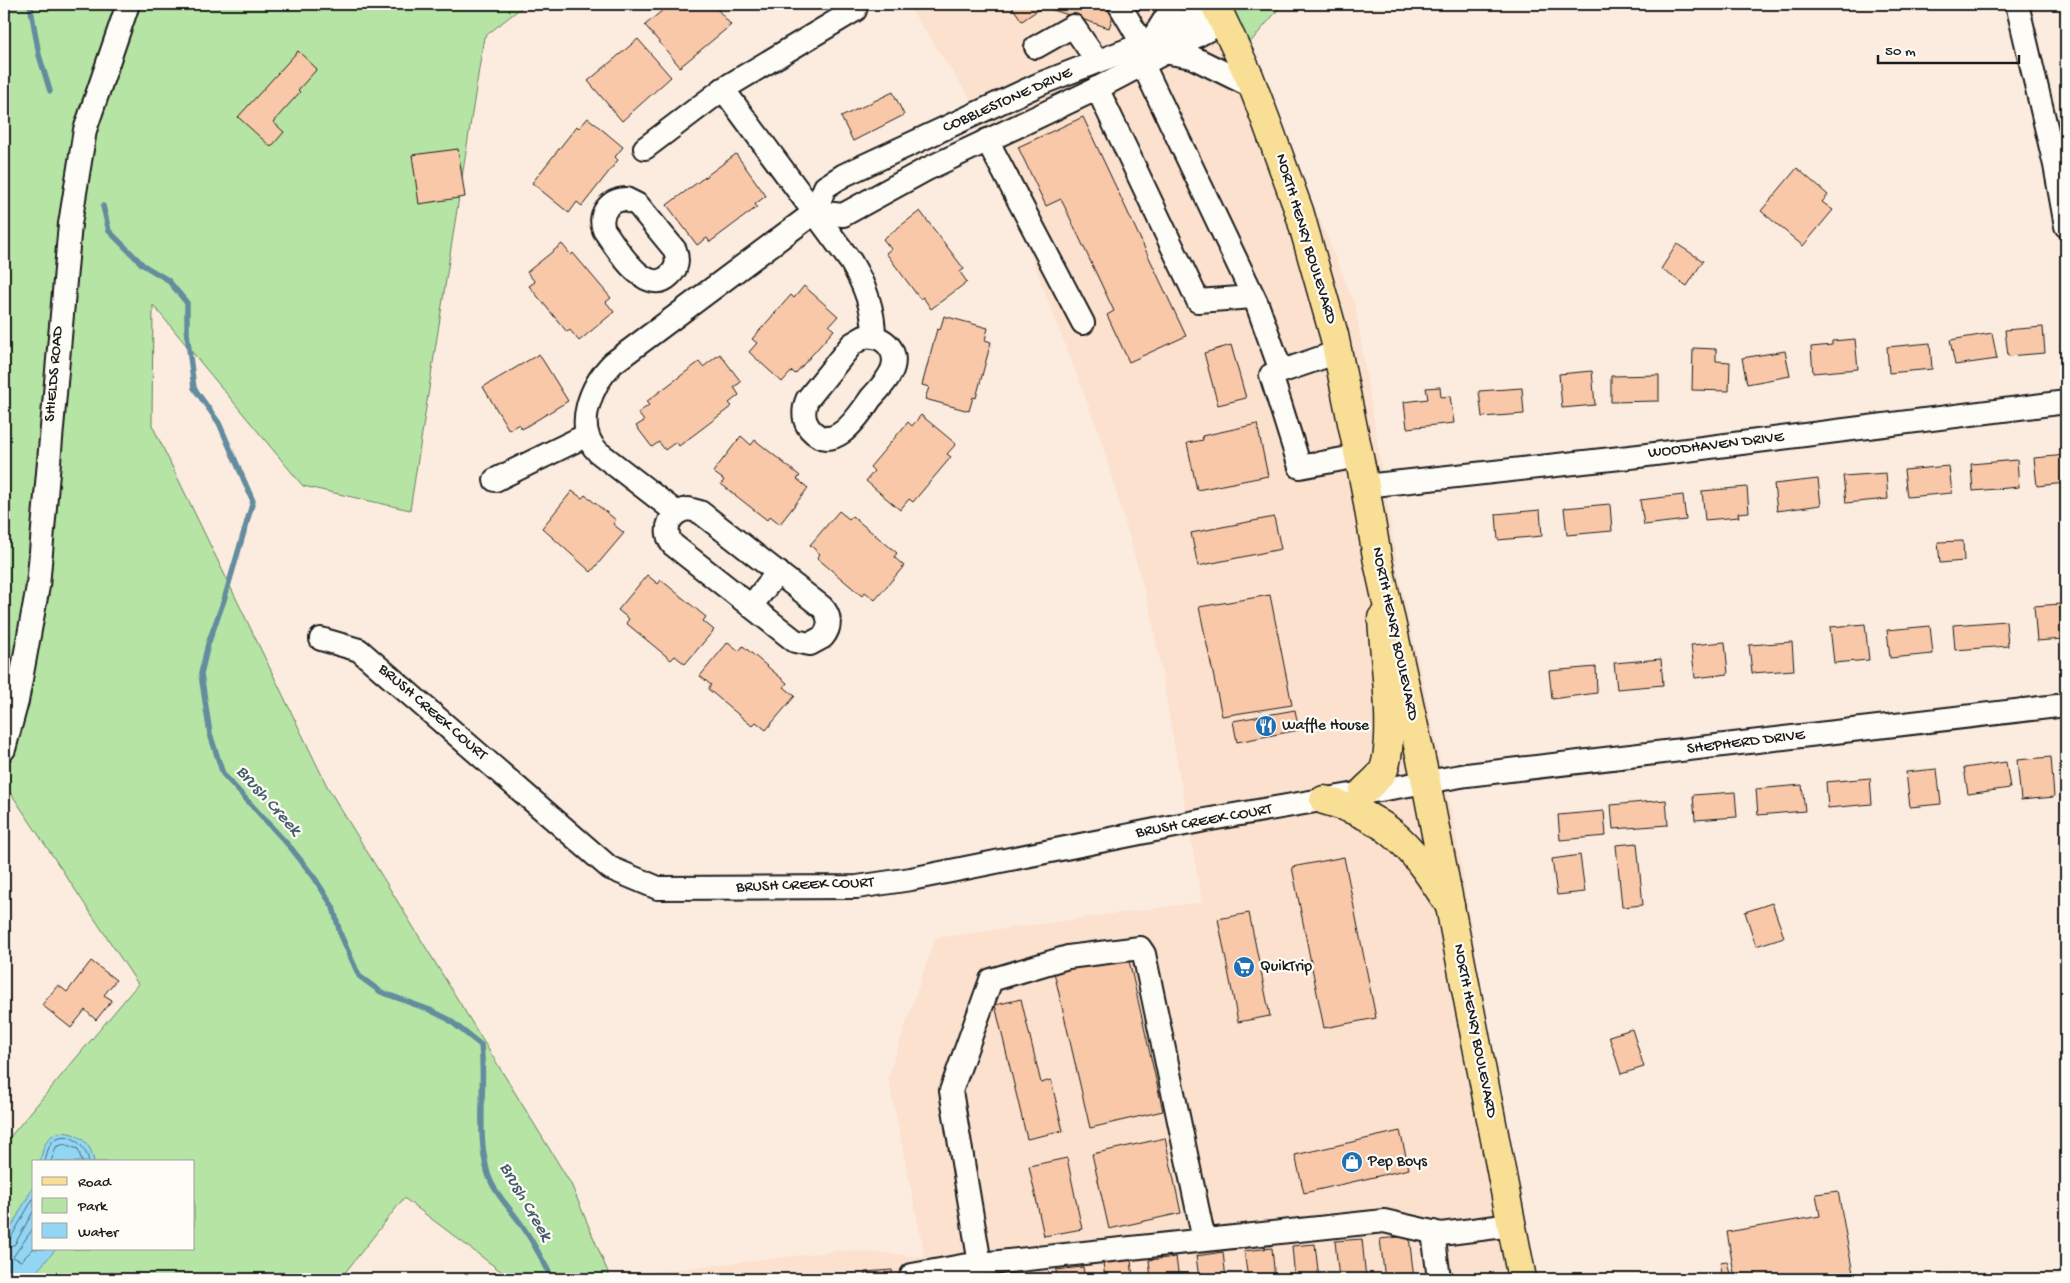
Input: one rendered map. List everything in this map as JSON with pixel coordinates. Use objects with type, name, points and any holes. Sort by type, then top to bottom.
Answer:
[{"type":"main road","name":"NORTH HENRY BOULEVARD","points":[[1218,10],[1253,87],[1299,211],[1338,352],[1377,557],[1426,782],[1522,1279]]},
{"type":"main road","points":[[1363,792],[1383,770],[1387,749],[1389,717],[1377,557]]},
{"type":"main road","points":[[1324,800],[1350,807],[1397,834],[1421,860],[1450,907]]},
{"type":"street","name":"SHIELDS ROAD","points":[[4,749],[18,701],[38,586],[70,224],[85,130],[128,4]]},
{"type":"street","points":[[1118,4],[1147,48],[1253,297],[1281,371]]},
{"type":"street","points":[[1147,48],[1168,14],[1171,4]]},
{"type":"street","points":[[2018,4],[2061,164],[2066,226]]},
{"type":"street","points":[[645,148],[723,89],[856,10]]},
{"type":"street","name":"COBBLESTONE DRIVE","points":[[1147,48],[1097,62],[1042,83],[844,175],[825,187],[815,212],[843,215],[924,170],[1096,88],[1147,48],[1218,10]]},
{"type":"street","points":[[1036,47],[1073,26],[1097,62]]},
{"type":"street","points":[[1147,48],[1192,57],[1253,87]]},
{"type":"street","points":[[1096,88],[1198,301],[1253,297]]},
{"type":"street","points":[[723,89],[851,262],[865,287],[872,312],[874,337]]},
{"type":"street","points":[[987,140],[1083,323]]},
{"type":"street","points":[[676,513],[598,452],[587,435],[588,405],[593,388],[613,363],[815,212]]},
{"type":"street","points":[[670,276],[693,303]]},
{"type":"street","points":[[864,337],[874,337],[883,340],[891,348],[894,362],[890,374],[845,432],[827,438],[814,433],[804,417],[807,400],[852,344],[864,337]]},
{"type":"street","points":[[1338,352],[1271,375],[1300,468],[1359,456]]},
{"type":"street","name":"WOODHAVEN DRIVE","points":[[1365,486],[1649,455],[2066,402]]},
{"type":"street","points":[[495,480],[587,435]]},
{"type":"street","points":[[687,509],[700,512],[778,572],[826,610],[829,625],[825,635],[810,644],[799,642],[672,544],[668,528],[676,513],[687,509]]},
{"type":"street","points":[[751,606],[778,572]]},
{"type":"street","name":"BRUSH CREEK COURT","points":[[322,638],[359,650],[610,868],[658,888],[857,887],[912,879],[1205,820],[1426,782]]},
{"type":"street","name":"SHEPHERD DRIVE","points":[[1426,782],[2066,705]]},
{"type":"street","points":[[980,1264],[951,1091],[991,980],[1068,957],[1140,948],[1144,954],[1204,1240]]},
{"type":"street","points":[[910,1279],[912,1275],[980,1264],[1384,1221],[1441,1234],[1512,1225]]},
{"type":"street","points":[[1432,1232],[1440,1279]]},
{"type":"shaded area","points":[[907,4],[1230,4],[1232,7],[1355,305],[1398,569],[1454,823],[1513,1176],[1536,1279],[614,1279],[610,1277],[847,1250],[925,1257],[888,1077],[935,938],[1202,902],[1151,613],[1098,430],[970,98]]},
{"type":"green space","points":[[4,4],[526,4],[484,37],[410,510],[303,486],[153,305],[152,425],[328,788],[571,1184],[610,1277],[511,1279],[404,1198],[340,1279],[4,1279],[4,1144],[138,984],[4,783]]},
{"type":"green space","points":[[1230,4],[1283,4],[1248,45]]},
{"type":"water","points":[[58,1133],[70,1133],[85,1141],[91,1150],[94,1160],[41,1160],[47,1141]]},
{"type":"water","points":[[32,1189],[32,1250],[55,1250],[30,1279],[14,1279],[4,1271],[4,1241]]},
{"type":"building","points":[[670,4],[713,4],[731,25],[680,67],[645,25]]},
{"type":"building","points":[[1010,4],[1117,4],[1109,28],[1047,8],[1045,5],[1022,21]]},
{"type":"building","points":[[638,39],[671,77],[622,121],[588,81]]},
{"type":"building","points":[[298,51],[317,69],[298,90],[300,92],[273,122],[284,132],[271,147],[238,117]]},
{"type":"building","points":[[893,92],[904,115],[853,141],[841,117]]},
{"type":"building","points":[[1083,117],[1186,336],[1129,362],[1107,315],[1114,311],[1061,199],[1046,206],[1018,147]]},
{"type":"building","points":[[588,118],[623,147],[615,157],[618,160],[582,206],[577,202],[569,213],[532,183],[577,126],[579,128]]},
{"type":"building","points":[[458,149],[465,197],[419,204],[412,155]]},
{"type":"building","points":[[736,154],[766,196],[755,204],[757,207],[710,242],[707,238],[697,245],[667,205]]},
{"type":"building","points":[[1797,168],[1828,195],[1822,202],[1833,210],[1803,246],[1761,211]]},
{"type":"building","points":[[920,211],[964,269],[960,272],[967,282],[931,309],[923,297],[920,299],[886,253],[891,249],[883,239]]},
{"type":"building","points":[[562,244],[571,255],[573,253],[611,298],[606,302],[614,312],[579,341],[570,330],[567,332],[529,286],[535,282],[527,272]]},
{"type":"building","points":[[1677,244],[1703,261],[1687,286],[1661,269]]},
{"type":"building","points":[[804,286],[838,316],[829,326],[834,330],[795,374],[792,371],[782,382],[749,352],[757,343],[752,339],[791,295],[794,298]]},
{"type":"building","points":[[944,316],[988,328],[985,340],[991,342],[976,398],[973,397],[969,411],[925,399],[929,387],[922,385],[937,329],[940,330]]},
{"type":"building","points":[[2043,327],[2045,353],[2008,356],[2005,330]]},
{"type":"building","points":[[1992,333],[1997,359],[1955,365],[1950,340]]},
{"type":"building","points":[[1855,339],[1858,369],[1813,373],[1811,347],[1832,345],[1832,341]]},
{"type":"building","points":[[1930,343],[1932,369],[1889,373],[1887,347]]},
{"type":"building","points":[[1231,345],[1246,398],[1218,405],[1204,353]]},
{"type":"building","points":[[1693,348],[1716,349],[1716,361],[1730,362],[1729,391],[1692,390]]},
{"type":"building","points":[[1785,351],[1790,376],[1747,384],[1742,358]]},
{"type":"building","points":[[539,354],[568,401],[522,429],[519,424],[509,430],[483,387]]},
{"type":"building","points":[[720,354],[741,382],[734,387],[739,395],[729,403],[732,406],[679,446],[676,442],[665,450],[659,442],[652,447],[636,426],[644,421],[638,413],[649,405],[646,402],[699,362],[703,367]]},
{"type":"building","points":[[1592,371],[1595,405],[1562,408],[1559,374]]},
{"type":"building","points":[[1659,375],[1659,401],[1611,402],[1611,376]]},
{"type":"building","points":[[1440,387],[1441,397],[1450,396],[1454,423],[1407,428],[1404,402],[1428,399],[1426,388]]},
{"type":"building","points":[[1522,388],[1524,414],[1482,417],[1479,391]]},
{"type":"building","points":[[921,415],[956,444],[947,454],[951,457],[913,502],[909,499],[900,510],[866,481],[874,471],[870,467],[908,422],[912,426]]},
{"type":"building","points":[[1257,424],[1268,476],[1197,490],[1187,443],[1203,440],[1202,436]]},
{"type":"building","points":[[741,436],[751,445],[755,440],[800,476],[797,479],[808,488],[780,524],[770,516],[767,520],[721,484],[724,480],[713,472]]},
{"type":"building","points":[[2066,455],[2066,483],[2037,486],[2034,458]]},
{"type":"building","points":[[2017,460],[2019,487],[1973,491],[1971,464]]},
{"type":"building","points":[[1949,466],[1952,493],[1907,497],[1904,470]]},
{"type":"building","points":[[1886,473],[1888,499],[1846,503],[1843,476]]},
{"type":"building","points":[[1818,479],[1821,505],[1777,511],[1774,484]]},
{"type":"building","points":[[1747,487],[1749,512],[1738,513],[1739,517],[1705,520],[1702,491]]},
{"type":"building","points":[[572,491],[582,498],[585,495],[616,520],[613,524],[624,533],[591,572],[542,528]]},
{"type":"building","points":[[1683,495],[1686,520],[1644,525],[1640,500]]},
{"type":"building","points":[[1610,504],[1612,531],[1567,535],[1564,508]]},
{"type":"building","points":[[1540,510],[1542,536],[1498,540],[1496,514]]},
{"type":"building","points":[[839,511],[849,519],[852,516],[897,553],[894,557],[904,566],[875,600],[865,592],[862,596],[817,558],[820,554],[810,545]]},
{"type":"building","points":[[1274,517],[1281,549],[1198,566],[1191,533]]},
{"type":"building","points":[[1963,541],[1964,561],[1940,563],[1938,542]]},
{"type":"building","points":[[647,575],[658,584],[661,580],[706,617],[703,621],[714,630],[685,664],[675,656],[671,660],[626,623],[629,619],[618,610]]},
{"type":"building","points":[[1270,595],[1292,705],[1222,716],[1199,607]]},
{"type":"building","points":[[2060,604],[2063,639],[2037,641],[2034,606]]},
{"type":"building","points":[[2006,621],[2008,646],[1955,650],[1953,625]]},
{"type":"building","points":[[1865,624],[1869,660],[1834,663],[1830,627]]},
{"type":"building","points":[[1930,626],[1933,654],[1890,658],[1887,630]]},
{"type":"building","points":[[728,642],[739,651],[743,646],[787,683],[784,687],[795,696],[766,730],[756,722],[752,726],[708,689],[711,685],[700,676]]},
{"type":"building","points":[[1725,642],[1728,674],[1695,678],[1691,645]]},
{"type":"building","points":[[1792,642],[1794,670],[1752,673],[1749,645]]},
{"type":"building","points":[[1661,659],[1663,685],[1617,689],[1614,663]]},
{"type":"building","points":[[1596,667],[1597,693],[1552,699],[1549,671]]},
{"type":"building","name":"Waffle House","points":[[1295,710],[1299,730],[1237,742],[1233,721]]},
{"type":"building","points":[[2051,757],[2054,797],[2021,800],[2017,760]]},
{"type":"building","points":[[2006,762],[2010,788],[1968,794],[1964,768]]},
{"type":"building","points":[[1937,769],[1941,804],[1910,807],[1906,772]]},
{"type":"building","points":[[1870,778],[1872,804],[1828,808],[1826,782]]},
{"type":"building","points":[[1802,785],[1805,811],[1758,815],[1756,789]]},
{"type":"building","points":[[1735,792],[1737,817],[1695,820],[1693,795]]},
{"type":"building","points":[[1666,800],[1668,825],[1613,829],[1611,805]]},
{"type":"building","points":[[1604,811],[1606,836],[1560,840],[1558,815]]},
{"type":"building","points":[[1637,843],[1643,905],[1622,907],[1616,845]]},
{"type":"building","points":[[1580,855],[1585,892],[1557,895],[1552,859]]},
{"type":"building","name":"QuikTrip","points":[[1344,857],[1376,1018],[1324,1028],[1292,867]]},
{"type":"building","points":[[1772,903],[1784,937],[1756,946],[1745,912]]},
{"type":"building","name":"QuikTrip","points":[[1249,913],[1270,1016],[1238,1022],[1218,919]]},
{"type":"building","points":[[1128,956],[1163,1111],[1090,1128],[1054,972]]},
{"type":"building","points":[[91,961],[116,980],[104,995],[112,1000],[96,1020],[85,1010],[71,1028],[42,1005],[58,985],[67,992]]},
{"type":"building","points":[[1021,999],[1041,1083],[1051,1080],[1063,1131],[1027,1139],[995,1005]]},
{"type":"building","points":[[1632,1029],[1644,1067],[1621,1074],[1609,1036]]},
{"type":"building","name":"Pep Boys","points":[[1400,1131],[1409,1169],[1304,1193],[1295,1155]]},
{"type":"building","points":[[1165,1138],[1181,1213],[1109,1229],[1092,1154]]},
{"type":"building","points":[[1067,1158],[1082,1229],[1044,1236],[1029,1166]]},
{"type":"building","points":[[1838,1191],[1854,1279],[1735,1279],[1727,1232],[1820,1216],[1816,1194]]},
{"type":"building","points":[[1409,1236],[1414,1279],[1385,1279],[1380,1239]]},
{"type":"building","points":[[1362,1239],[1366,1279],[1339,1279],[1335,1241]]},
{"type":"building","points":[[1315,1244],[1319,1279],[1295,1279],[1292,1246]]},
{"type":"building","points":[[1272,1248],[1275,1279],[1248,1279],[1244,1251]]},
{"type":"building","points":[[1223,1252],[1226,1279],[1199,1279],[1196,1256]]},
{"type":"building","points":[[1176,1257],[1179,1279],[1151,1279],[1149,1260]]},
{"type":"building","points":[[1131,1260],[1133,1279],[1105,1279],[1103,1262]]},
{"type":"building","points":[[1727,1261],[1731,1279],[1723,1279],[1720,1262]]},
{"type":"building","points":[[1083,1267],[1085,1279],[1057,1279],[1056,1270]]},
{"type":"building","points":[[892,1270],[893,1279],[865,1279],[865,1272]]},
{"type":"building","points":[[1036,1276],[1036,1279],[1009,1279]]},
{"type":"waterway","name":"Brush Creek","points":[[30,4],[39,55],[50,91]]},
{"type":"waterway","name":"Brush Creek","points":[[103,206],[109,231],[143,265],[168,280],[187,303],[187,333],[194,388],[219,423],[253,501],[224,600],[208,644],[201,674],[210,734],[223,774],[291,848],[314,877],[333,907],[340,933],[359,976],[381,992],[430,1010],[448,1019],[481,1045],[483,1077],[482,1126],[484,1158],[488,1174],[498,1194],[530,1237],[552,1277]]},
{"type":"place","name":"Waffle House","points":[[1266,726]]},
{"type":"place","name":"QuikTrip","points":[[1244,967]]},
{"type":"place","name":"Pep Boys","points":[[1352,1162]]}]
